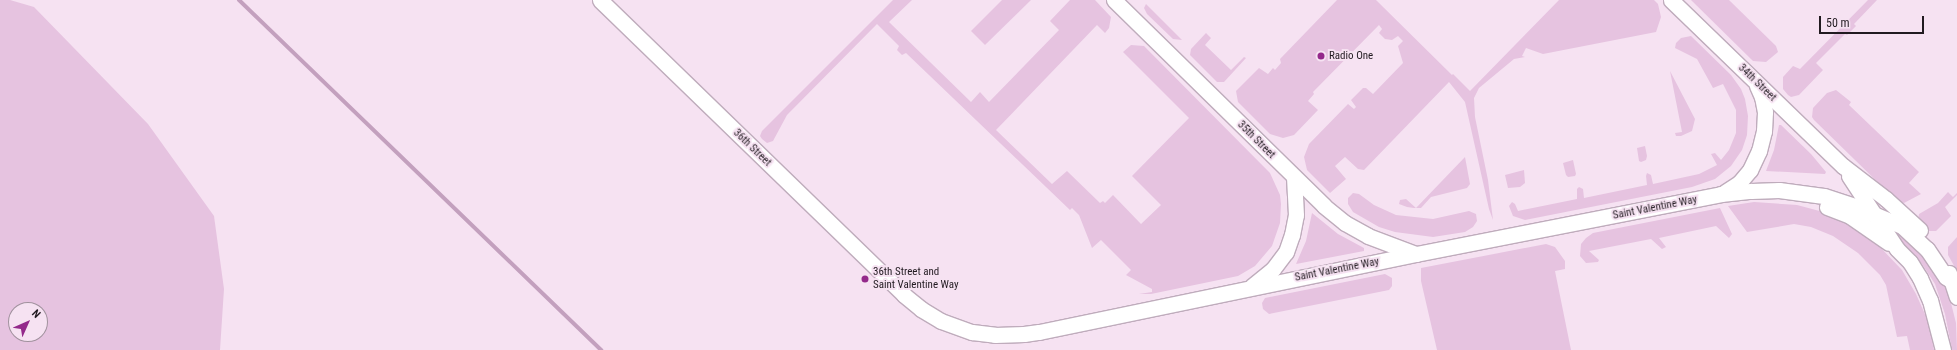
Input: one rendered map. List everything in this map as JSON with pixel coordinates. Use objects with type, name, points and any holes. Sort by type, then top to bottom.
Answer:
[{"type":"street","name":"36th Street","points":[[600,0],[904,296]]},
{"type":"street","name":"35th Street","points":[[1114,0],[1294,177],[1345,223],[1368,236],[1416,254]]},
{"type":"street","name":"34th Street","points":[[1671,0],[1843,166],[1886,199],[1917,227],[1935,248],[1953,282],[1957,297]]},
{"type":"street","points":[[1721,194],[1739,183],[1750,170],[1759,151],[1764,131],[1765,112],[1762,97],[1755,82]]},
{"type":"street","name":"34th Street","points":[[1843,166],[1897,249],[1910,262],[1920,278],[1930,300],[1943,350]]},
{"type":"street","points":[[1250,288],[1273,269],[1286,252],[1292,235],[1296,214],[1294,177]]},
{"type":"street","name":"Saint Valentine Way","points":[[904,296],[928,313],[958,328],[980,333],[1016,334],[1039,332],[1416,254],[1721,194],[1779,190],[1824,196]]},
{"type":"street","name":"Saint Valentine Way","points":[[1779,190],[1850,216],[1897,249]]},
{"type":"street","name":"34th Street","points":[[1824,196],[1874,214],[1902,226],[1914,234],[1927,249],[1946,277],[1953,282]]},
{"type":"shaded area","points":[[0,0],[10,0],[34,7],[148,124],[214,216],[224,289],[220,350],[0,350]]},
{"type":"shaded area","points":[[893,0],[912,0],[889,22],[971,102],[980,92],[989,102],[1059,30],[1050,21],[1070,0],[1095,0],[1111,17],[1109,28],[1105,33],[1097,25],[996,130],[1052,184],[1067,171],[1100,203],[1103,201],[1105,203],[1113,195],[1141,224],[1161,205],[1132,176],[1189,118],[1123,52],[1131,45],[1144,46],[1270,173],[1280,195],[1281,204],[1280,223],[1272,246],[1255,266],[1238,276],[1151,294],[1139,294],[1152,292],[1152,289],[1126,275],[1131,270],[1101,240],[1092,248],[1079,215],[1072,208],[1070,210],[906,53],[902,55],[897,50],[899,46],[877,24],[787,115],[773,141],[767,143],[762,139],[760,136],[762,131]]},
{"type":"shaded area","points":[[1002,0],[1031,0],[985,45],[971,31]]},
{"type":"shaded area","points":[[1337,0],[1376,0],[1470,91],[1559,0],[1654,0],[1658,4],[1661,17],[1656,32],[1543,54],[1526,48],[1522,56],[1525,57],[1514,59],[1479,88],[1474,98],[1475,117],[1488,180],[1493,220],[1489,209],[1465,102],[1449,82],[1364,170],[1358,169],[1345,157],[1335,166],[1346,179],[1330,193],[1307,170],[1304,157],[1309,144],[1348,104],[1354,109],[1356,107],[1351,100],[1363,88],[1366,88],[1373,94],[1403,63],[1398,46],[1403,41],[1398,36],[1392,40],[1385,39],[1379,33],[1382,29],[1379,25],[1313,92],[1314,94],[1308,101],[1318,110],[1294,135],[1283,138],[1270,134],[1238,102],[1236,91],[1259,68],[1268,74],[1273,68],[1275,70],[1281,63],[1280,59]]},
{"type":"shaded area","points":[[1691,0],[1729,0],[1776,46],[1778,52],[1766,62],[1753,61]]},
{"type":"shaded area","points":[[1868,0],[1877,0],[1854,24],[1856,26],[1847,35],[1845,34],[1816,63],[1823,70],[1799,95],[1791,97],[1788,95],[1783,89],[1783,77],[1793,66],[1800,69]]},
{"type":"shaded area","points":[[1146,4],[1182,40],[1173,39],[1147,14],[1144,8]]},
{"type":"shaded area","points":[[1206,33],[1211,38],[1205,45],[1231,70],[1244,57],[1246,58],[1224,82],[1217,82],[1190,55],[1191,49]]},
{"type":"shaded area","points":[[1691,36],[1731,75],[1741,89],[1745,99],[1748,116],[1747,135],[1742,150],[1731,166],[1715,179],[1692,187],[1525,220],[1513,216],[1509,206],[1512,202],[1515,204],[1518,211],[1577,199],[1577,189],[1579,187],[1583,189],[1584,198],[1647,185],[1647,173],[1651,175],[1653,184],[1699,174],[1717,165],[1711,154],[1715,153],[1721,160],[1729,150],[1736,133],[1736,110],[1723,84],[1713,88],[1697,59],[1675,48],[1676,43],[1681,38]]},
{"type":"shaded area","points":[[1670,71],[1695,119],[1692,131],[1681,136],[1676,136],[1675,133],[1682,132]]},
{"type":"shaded area","points":[[1836,90],[1851,102],[1849,105],[1919,172],[1909,183],[1921,194],[1904,203],[1897,201],[1814,120],[1812,117],[1813,108],[1827,93]]},
{"type":"shaded area","points":[[1779,125],[1781,125],[1811,154],[1826,172],[1825,174],[1766,171],[1774,150]]},
{"type":"shaded area","points":[[1645,146],[1647,156],[1646,160],[1641,162],[1639,161],[1637,148]]},
{"type":"shaded area","points":[[1465,157],[1470,184],[1467,188],[1431,197],[1421,208],[1416,208]]},
{"type":"shaded area","points":[[1573,160],[1576,174],[1575,176],[1568,177],[1566,175],[1563,163]]},
{"type":"shaded area","points":[[1524,170],[1525,183],[1520,187],[1508,188],[1505,175]]},
{"type":"shaded area","points":[[1948,192],[1953,197],[1957,193],[1957,195],[1945,207],[1951,216],[1936,231],[1928,231],[1918,220],[1919,214],[1938,203]]},
{"type":"shaded area","points":[[1353,193],[1359,194],[1374,205],[1396,215],[1433,219],[1469,211],[1476,214],[1477,221],[1473,227],[1465,232],[1433,237],[1395,232],[1379,227],[1353,212],[1348,204],[1348,198]]},
{"type":"shaded area","points":[[1406,199],[1416,208],[1399,204],[1400,200]]},
{"type":"shaded area","points":[[1754,202],[1797,205],[1827,213],[1854,227],[1879,246],[1902,270],[1916,294],[1928,321],[1934,350],[1910,350],[1907,336],[1897,337],[1886,285],[1880,275],[1858,253],[1833,236],[1811,227],[1794,224],[1747,232],[1728,206]]},
{"type":"shaded area","points":[[1720,208],[1732,234],[1729,238],[1716,226],[1659,238],[1666,247],[1662,249],[1651,239],[1589,251],[1599,260],[1598,262],[1586,263],[1580,256],[1581,244],[1593,233]]},
{"type":"shaded area","points":[[1312,213],[1338,234],[1364,248],[1364,251],[1296,264],[1306,241]]},
{"type":"shaded area","points":[[1895,230],[1906,234],[1943,281],[1956,323],[1957,350],[1952,350],[1945,314],[1935,284],[1922,264],[1900,240]]},
{"type":"shaded area","points":[[1957,237],[1957,271],[1948,255],[1948,247]]},
{"type":"shaded area","points":[[1546,244],[1555,247],[1565,261],[1565,269],[1555,271],[1571,350],[1437,350],[1421,281],[1421,268]]},
{"type":"shaded area","points":[[1385,274],[1392,278],[1392,286],[1389,290],[1269,314],[1263,309],[1262,303],[1265,298]]},
{"type":"waterway","points":[[239,0],[601,350]]},
{"type":"place","name":"Radio One","points":[[1321,56]]},
{"type":"place","name":"36th Street and Saint Valentine Way","points":[[865,279]]}]
